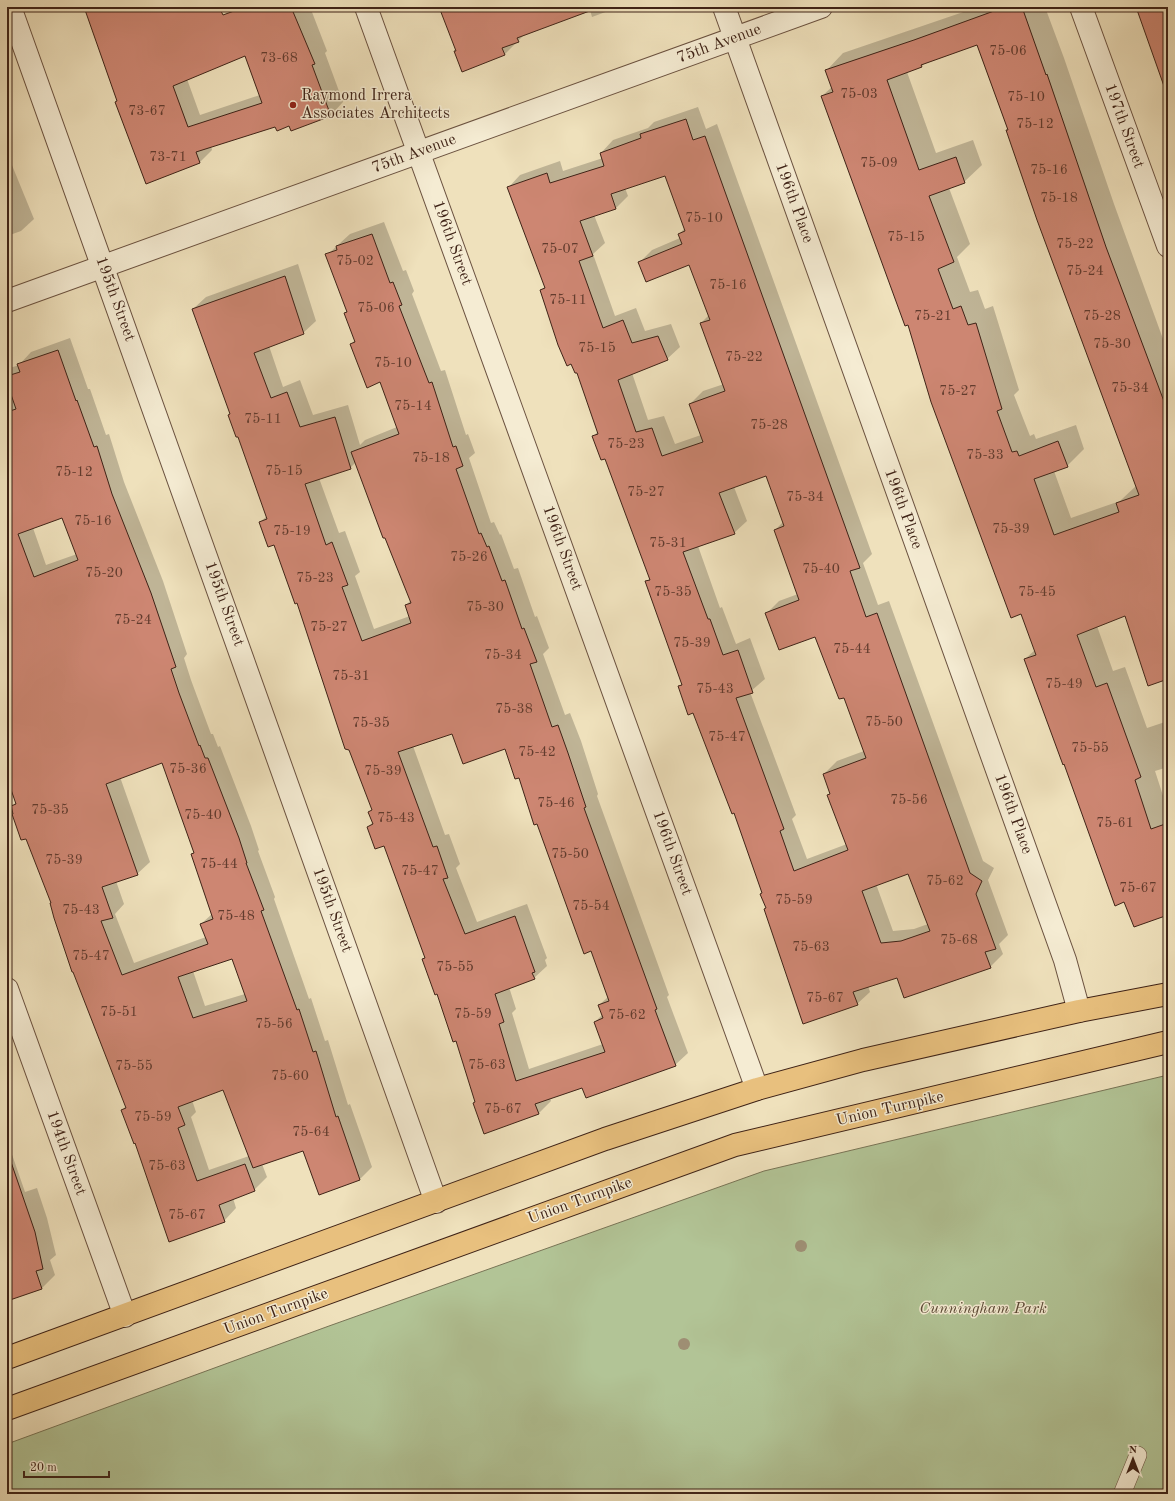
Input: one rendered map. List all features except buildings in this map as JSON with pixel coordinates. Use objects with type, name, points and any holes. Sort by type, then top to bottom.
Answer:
[{"type":"main road","points":[[7,1358],[605,1139],[757,1089],[863,1060],[1079,1011],[1168,994]]},
{"type":"main road","name":"Union Turnpike","points":[[7,1409],[735,1145],[1168,1042]]},
{"type":"street","name":"195th Street","points":[[10,7],[104,266],[436,1202]]},
{"type":"street","name":"196th Street","points":[[366,7],[757,1089]]},
{"type":"street","name":"196th Place","points":[[724,7],[1065,960],[1079,1011]]},
{"type":"street","name":"75th Avenue","points":[[7,301],[821,7]]},
{"type":"street","name":"197th Street","points":[[1081,7],[1168,246]]},
{"type":"street","name":"194th Street","points":[[7,989],[125,1316]]},
{"type":"lane","points":[[1122,1494],[1138,1455]]},
{"type":"green space","name":"Cunningham Park","points":[[1168,1075],[1168,1494],[7,1494],[7,1444],[329,1326],[764,1171]]},
{"type":"place","name":"Raymond Irrera Associates Architects","points":[[293,105]]}]
